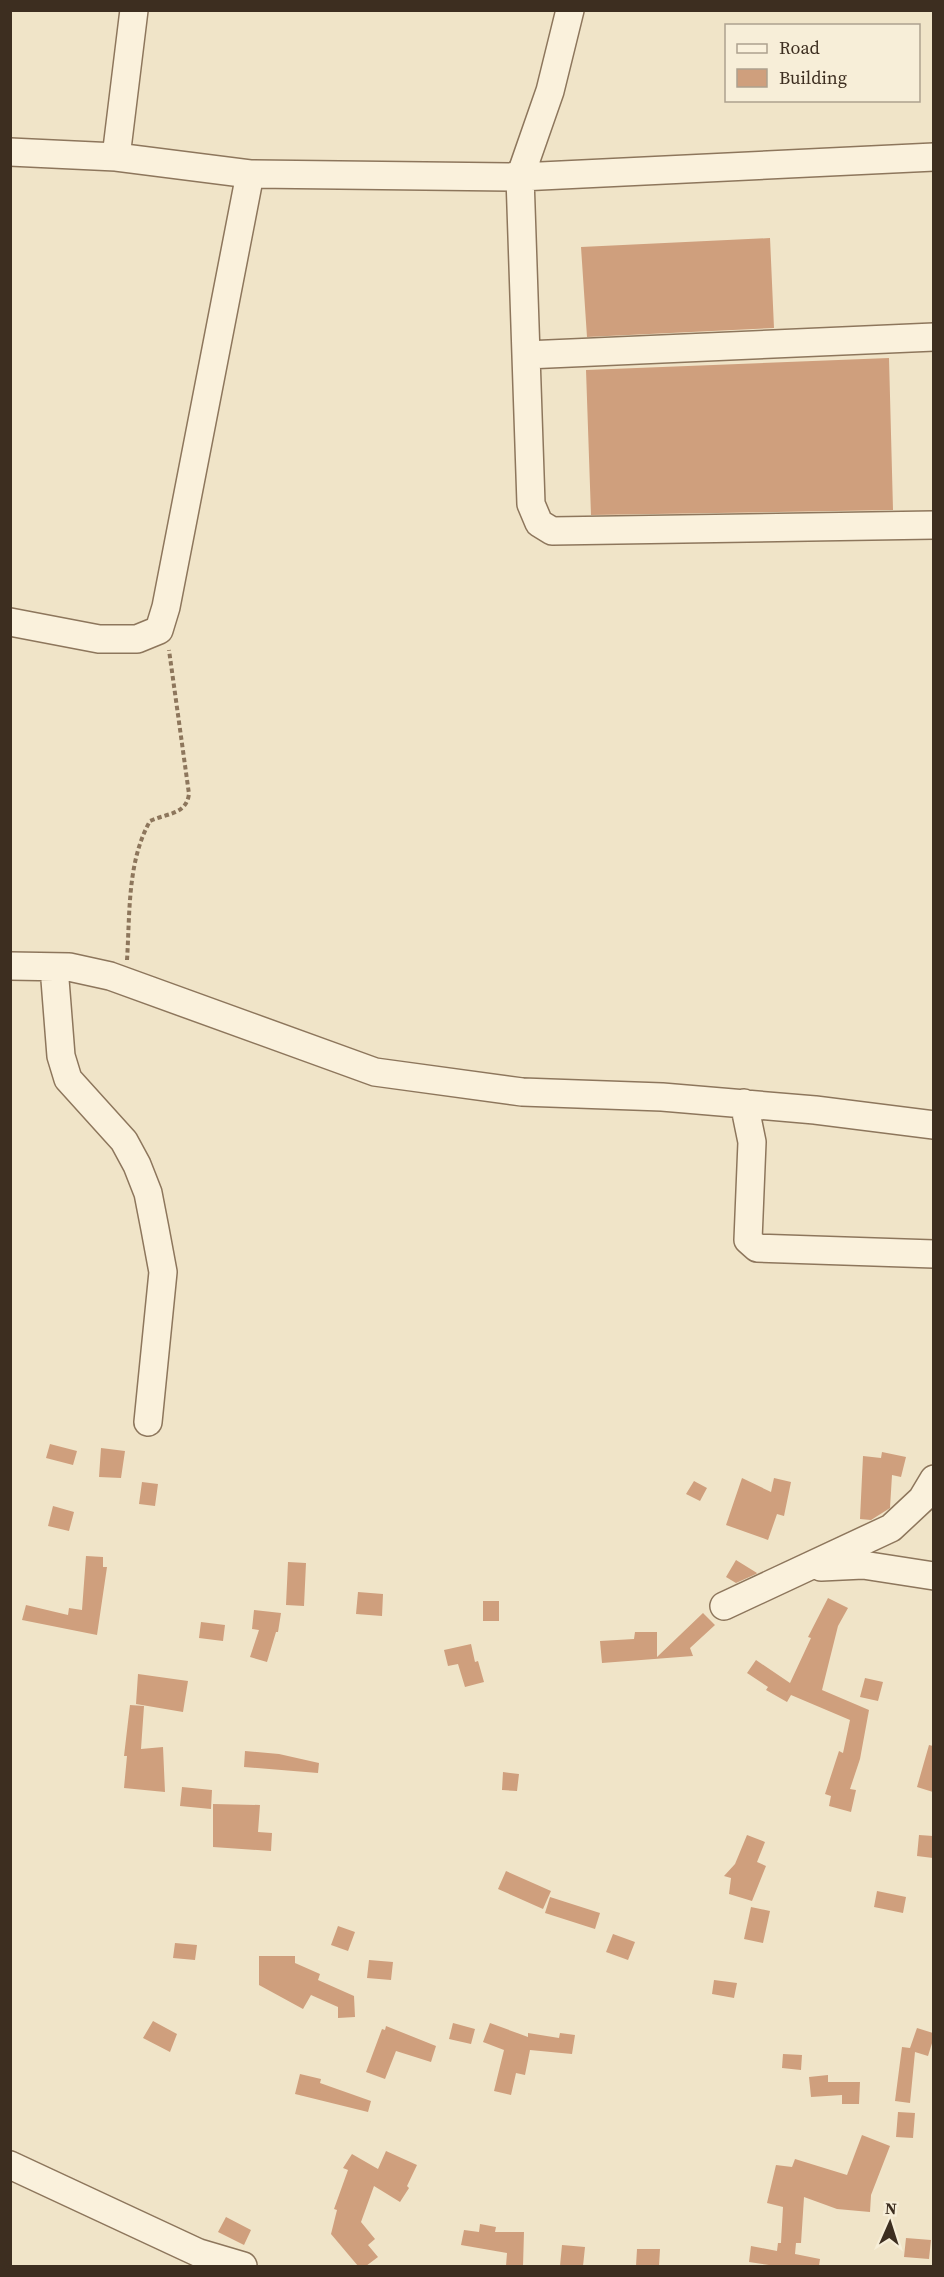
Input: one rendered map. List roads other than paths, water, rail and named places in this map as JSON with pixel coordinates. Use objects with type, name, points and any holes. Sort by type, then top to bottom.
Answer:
[{"type":"street","points":[[116,157],[134,10]]},
{"type":"street","points":[[570,10],[550,91],[520,177],[531,504],[539,523],[552,531],[933,525]]},
{"type":"street","points":[[10,152],[116,157],[250,174],[520,177],[933,157]]},
{"type":"street","points":[[10,621],[99,639],[137,639],[159,630],[166,607],[250,174]]},
{"type":"street","points":[[526,355],[933,337]]},
{"type":"street","points":[[10,966],[69,967],[125,982],[375,1072],[522,1092],[662,1097],[744,1103],[933,1125]]},
{"type":"street","points":[[54,967],[61,1056],[68,1079],[123,1141],[137,1165],[148,1193],[163,1272],[148,1422]]},
{"type":"street","points":[[744,1103],[752,1142],[748,1240],[757,1248],[933,1254]]},
{"type":"street","points":[[724,1606],[891,1528],[922,1499],[933,1479]]},
{"type":"street","points":[[804,1568],[863,1564],[933,1576]]},
{"type":"street","points":[[10,2165],[189,2248],[243,2266]]}]
